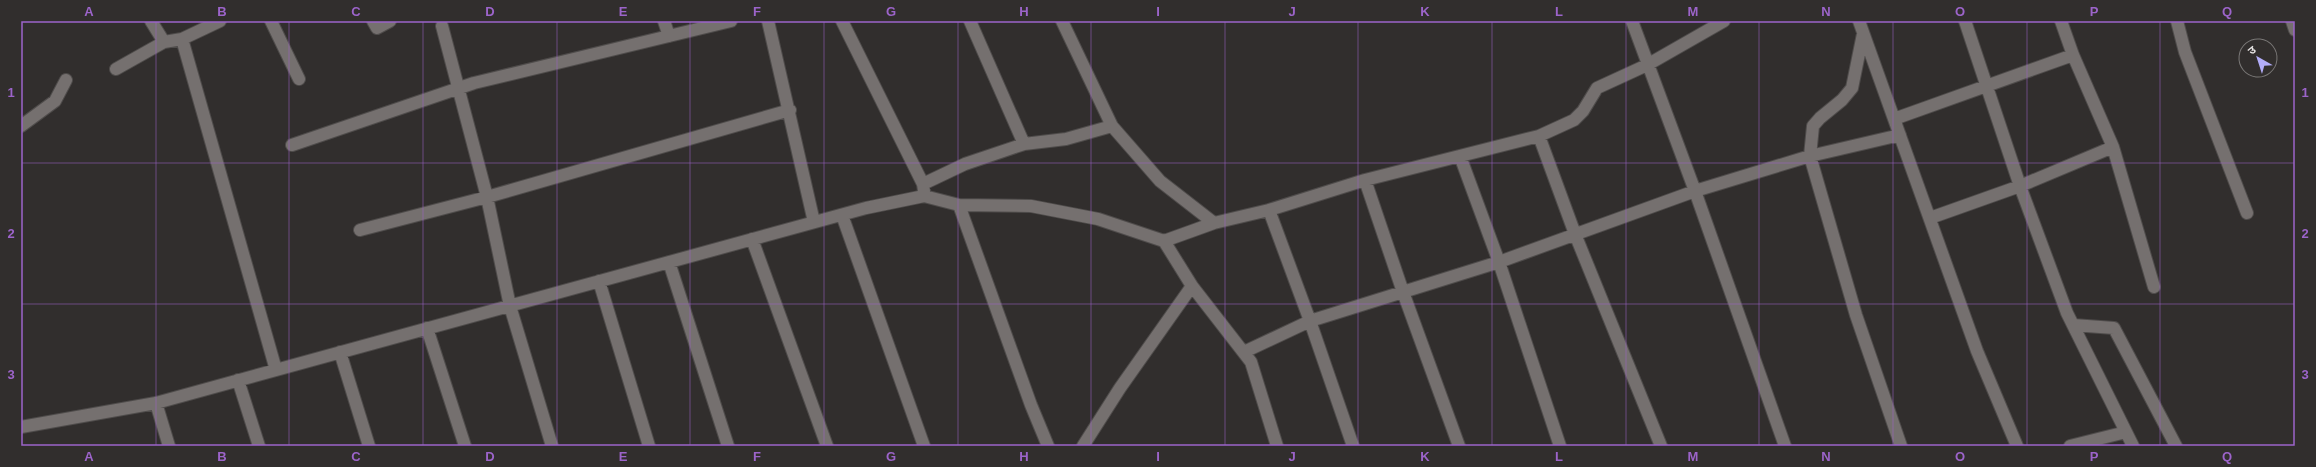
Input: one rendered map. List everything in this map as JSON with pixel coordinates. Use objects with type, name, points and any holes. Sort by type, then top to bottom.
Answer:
[{"type":"street","points":[[151,21],[164,42]]},
{"type":"street","points":[[116,68],[164,42],[182,40],[220,21]]},
{"type":"street","points":[[271,21],[299,79]]},
{"type":"street","points":[[373,21],[378,28],[390,21]]},
{"type":"street","points":[[664,21],[669,36]]},
{"type":"street","points":[[292,145],[459,88],[731,21]]},
{"type":"street","points":[[768,21],[790,110],[814,222]]},
{"type":"street","points":[[842,21],[923,184],[924,196]]},
{"type":"street","points":[[970,21],[1024,144]]},
{"type":"street","points":[[1062,21],[1112,126],[1160,181],[1214,223]]},
{"type":"street","points":[[1632,21],[1647,65],[1695,191],[1785,446]]},
{"type":"street","points":[[21,427],[156,403],[814,222],[924,196],[959,205],[1031,206],[1098,219],[1164,241],[1214,223],[1269,210],[1365,180],[1539,136],[1574,120],[1583,111],[1597,88],[1647,65],[1724,21]]},
{"type":"street","points":[[1860,21],[1977,351],[2017,446]]},
{"type":"street","points":[[1964,21],[1988,87],[2020,186],[2073,325],[2133,446]]},
{"type":"street","points":[[2062,21],[2073,55],[2113,147],[2154,287]]},
{"type":"street","points":[[2177,21],[2185,52],[2248,213]]},
{"type":"street","points":[[2292,21],[2295,30]]},
{"type":"street","points":[[442,26],[487,197],[510,306],[552,446]]},
{"type":"street","points":[[1864,33],[1852,88],[1842,100],[1820,118],[1814,126],[1810,156],[1856,315],[1902,446]]},
{"type":"street","points":[[182,40],[276,370]]},
{"type":"street","points":[[1894,119],[1988,87],[2073,55]]},
{"type":"street","points":[[21,126],[55,100],[66,80]]},
{"type":"street","points":[[360,230],[487,197],[790,110]]},
{"type":"street","points":[[923,184],[965,164],[1024,144],[1066,139],[1112,126]]},
{"type":"street","points":[[1244,352],[1310,321],[1499,262],[1695,191],[1810,156],[1900,135]]},
{"type":"street","points":[[1539,136],[1575,234],[1661,446]]},
{"type":"street","points":[[1930,218],[2020,186],[2113,147]]},
{"type":"street","points":[[1460,156],[1499,262],[1560,446]]},
{"type":"street","points":[[1365,180],[1403,292],[1459,446]]},
{"type":"street","points":[[959,205],[1031,406],[1048,446]]},
{"type":"street","points":[[1269,210],[1310,321],[1353,446]]},
{"type":"street","points":[[842,215],[924,446]]},
{"type":"street","points":[[752,239],[827,446]]},
{"type":"street","points":[[1164,241],[1192,286],[1244,352],[1253,368],[1277,446]]},
{"type":"street","points":[[669,262],[728,446]]},
{"type":"street","points":[[599,281],[649,446]]},
{"type":"street","points":[[1083,446],[1120,388],[1192,286]]},
{"type":"street","points":[[2073,325],[2114,328],[2176,446]]},
{"type":"street","points":[[427,328],[465,446]]},
{"type":"street","points":[[340,352],[369,446]]},
{"type":"street","points":[[238,380],[259,446]]},
{"type":"street","points":[[156,403],[169,446]]},
{"type":"street","points":[[2070,446],[2126,432]]}]
